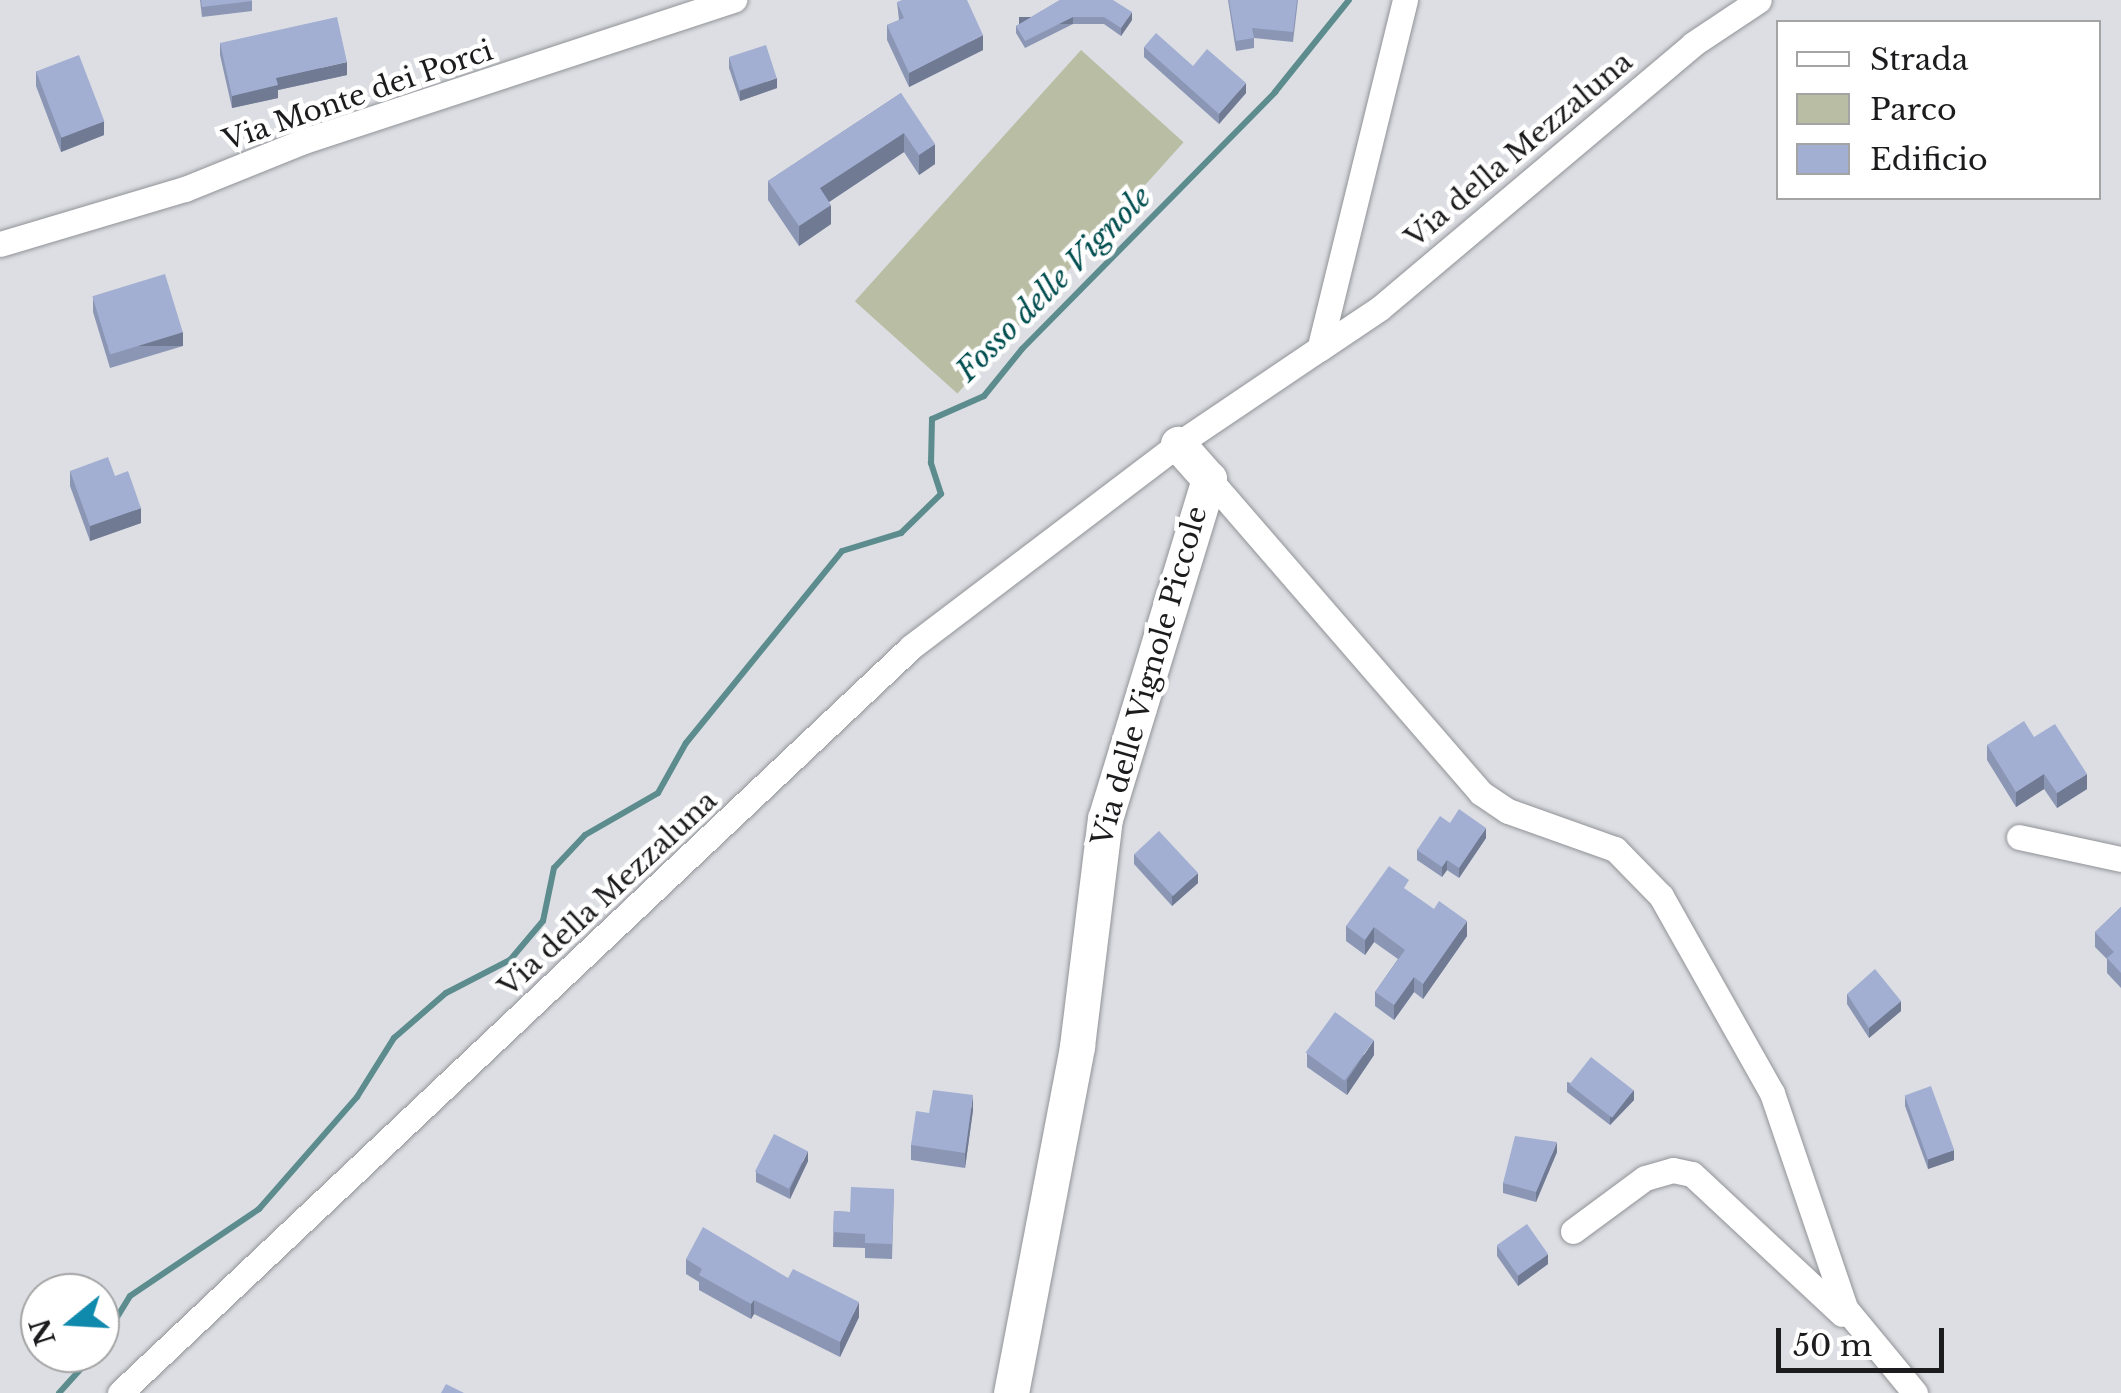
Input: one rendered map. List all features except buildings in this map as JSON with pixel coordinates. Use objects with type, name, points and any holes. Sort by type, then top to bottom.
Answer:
[{"type":"street","name":"Via Monte dei Porci","points":[[0,244],[185,189],[304,141],[734,0]]},
{"type":"street","points":[[1319,349],[1405,0]]},
{"type":"street","name":"Via della Mezzaluna","points":[[120,1393],[911,646],[1166,452],[1380,308],[1693,44],[1759,0]]},
{"type":"street","name":"Via delle Vignole Piccole","points":[[1010,1393],[1077,1046],[1101,837],[1209,480],[1166,452]]},
{"type":"street","points":[[1209,480],[1481,792],[1508,811],[1615,849],[1669,907],[1772,1093],[1838,1294],[1867,1338]]},
{"type":"street","points":[[2020,837],[2121,859]]},
{"type":"street","points":[[1573,1231],[1645,1178],[1673,1170],[1692,1174],[1867,1338],[1915,1393]]},
{"type":"green space","points":[[1081,50],[1184,142],[957,394],[855,301]]},
{"type":"waterway","name":"Fosso delle Vignole","points":[[120,1312],[130,1296],[259,1209],[357,1097],[394,1038],[446,993],[510,960],[543,921],[554,868],[585,835],[658,793],[686,743],[842,551],[901,533],[941,494],[931,463],[932,419],[984,396],[1022,349],[1275,92],[1349,0]]},
{"type":"waterway","name":"Fosso delle Vignole","points":[[59,1393],[77,1373]]}]
